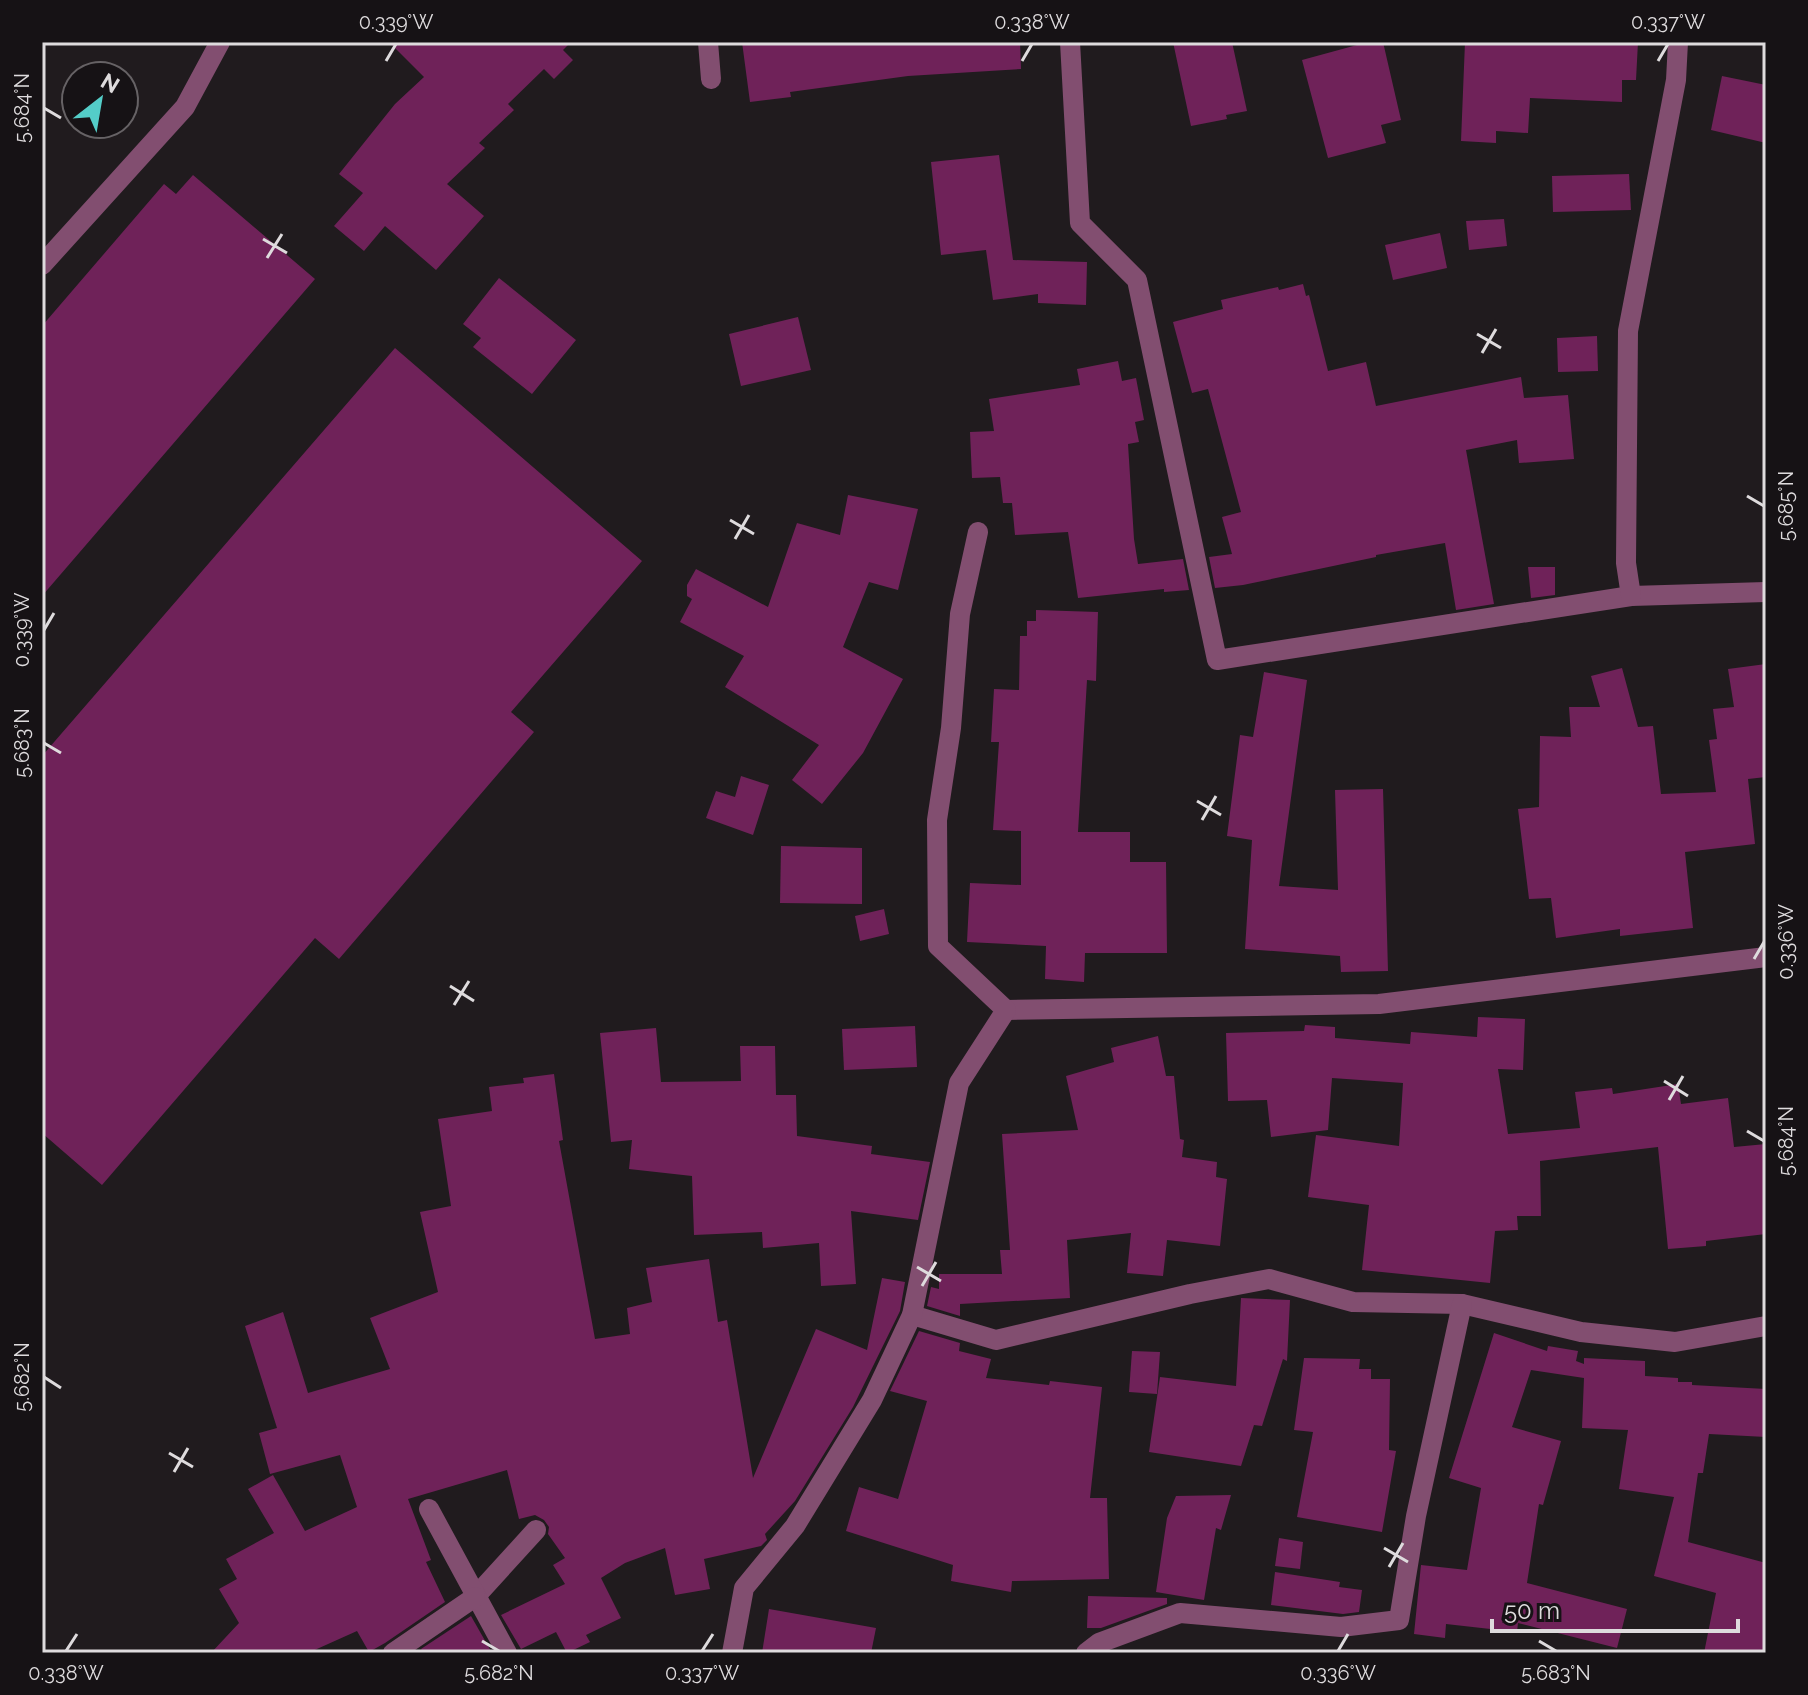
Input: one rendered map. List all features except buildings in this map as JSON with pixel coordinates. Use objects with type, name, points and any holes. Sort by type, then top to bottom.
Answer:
[{"type":"street","points":[[42,265],[185,107],[220,42]]},
{"type":"street","points":[[708,42],[711,79]]},
{"type":"street","points":[[1070,42],[1080,223],[1137,280],[1217,660],[1631,596],[1766,592]]},
{"type":"street","points":[[1631,596],[1626,563],[1628,331],[1676,80],[1678,42]]},
{"type":"street","points":[[978,532],[960,614],[951,728],[937,820],[938,946],[1006,1010],[1379,1004],[1766,957]]},
{"type":"street","points":[[732,1653],[744,1588],[795,1526],[872,1400],[912,1315],[959,1083],[1006,1010]]},
{"type":"street","points":[[912,1315],[996,1340],[1190,1294],[1269,1279],[1353,1302],[1462,1304],[1581,1332],[1675,1342],[1766,1326]]},
{"type":"street","points":[[1086,1653],[1099,1643],[1180,1613],[1341,1627],[1399,1620],[1416,1516],[1462,1304]]},
{"type":"street","points":[[429,1509],[507,1653]]},
{"type":"street","points":[[393,1653],[475,1597],[536,1530]]}]
